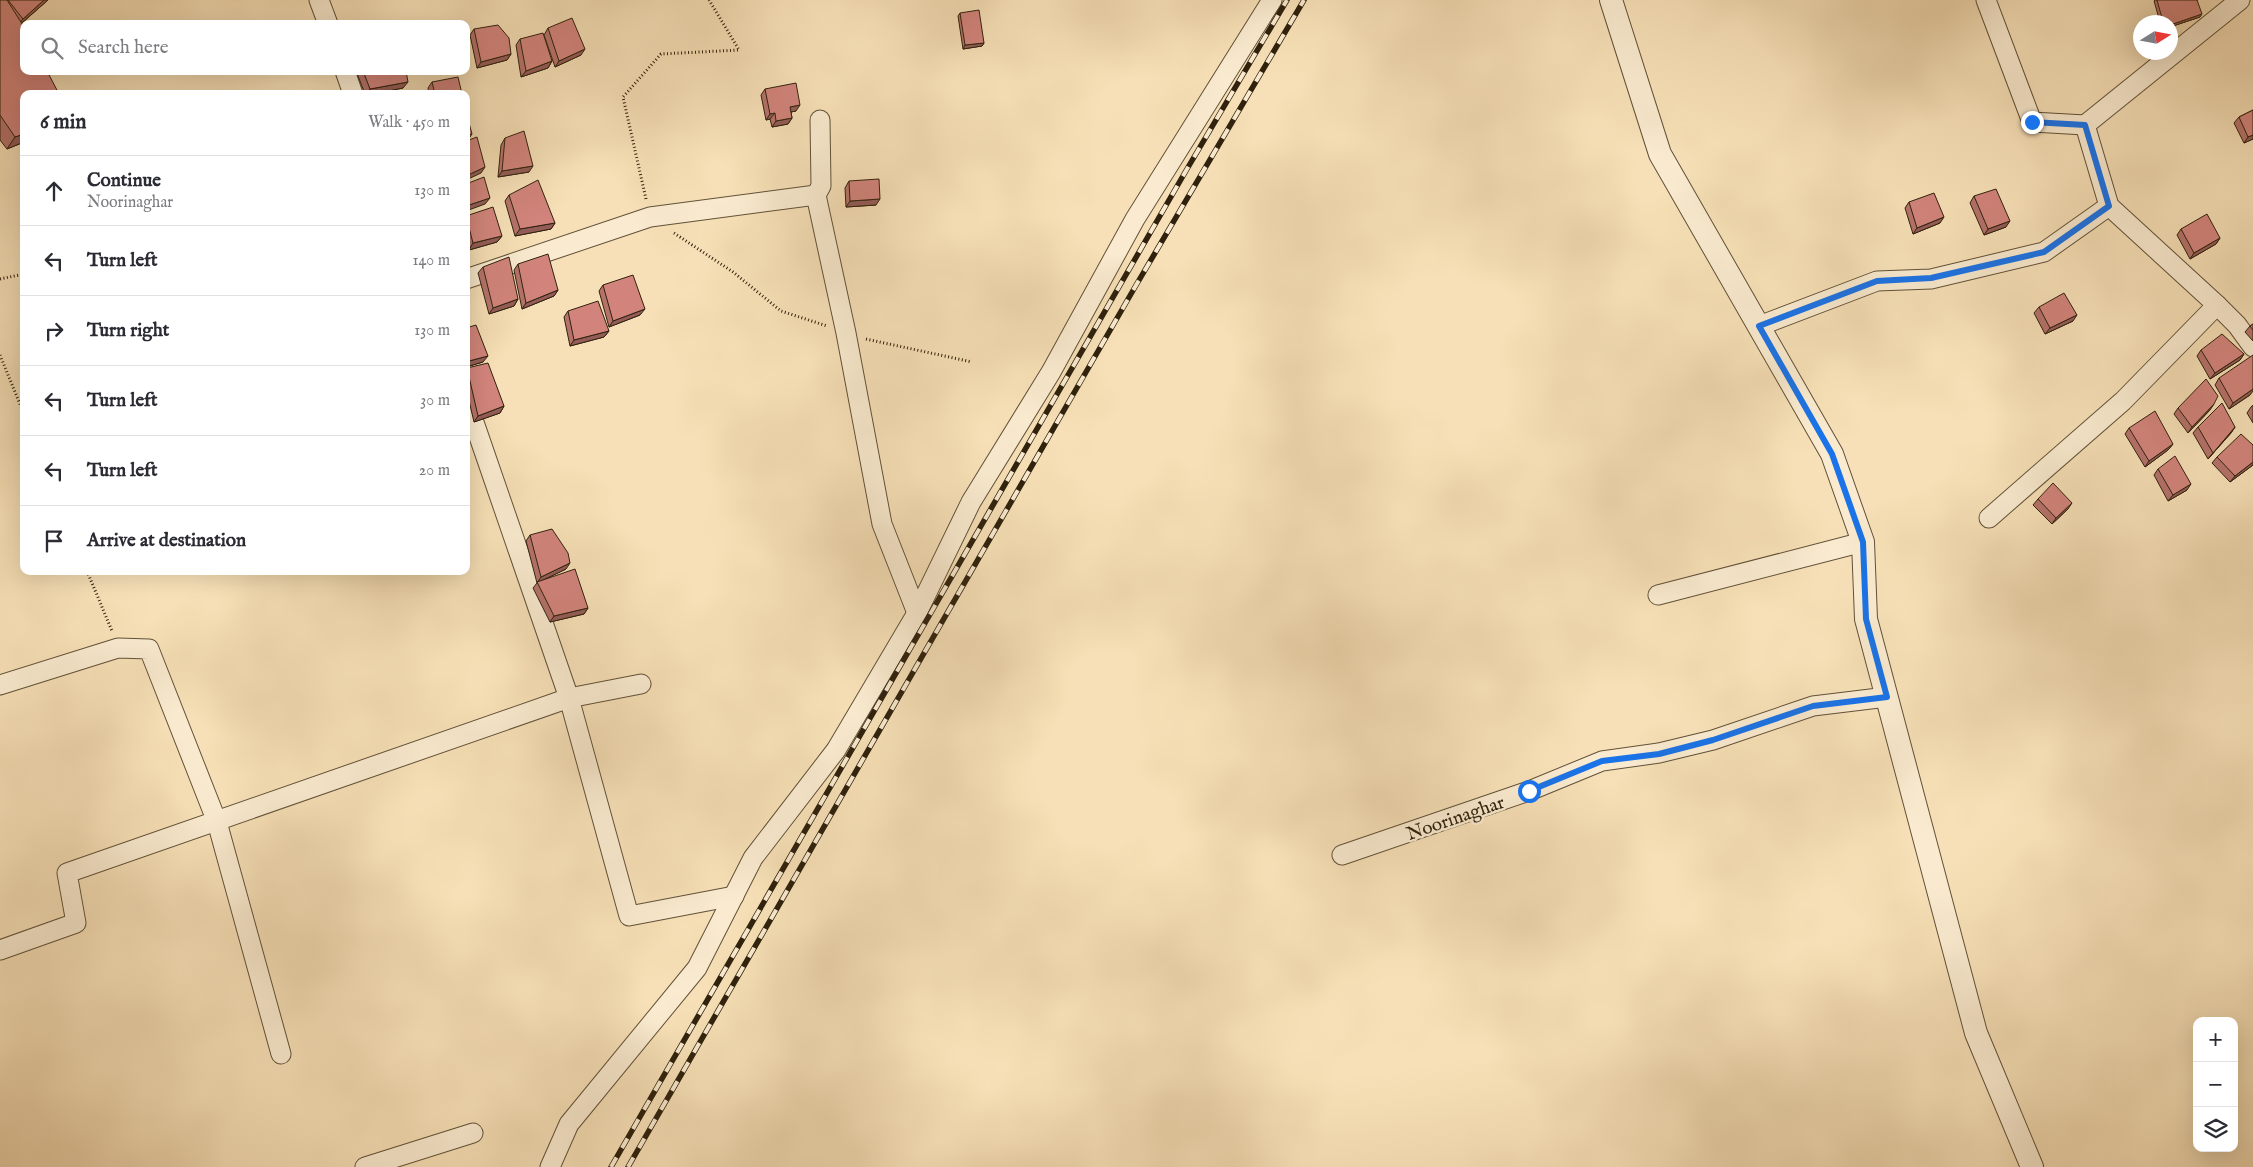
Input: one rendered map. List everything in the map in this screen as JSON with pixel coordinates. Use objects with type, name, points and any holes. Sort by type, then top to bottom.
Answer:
[{"type":"street","points":[[319,0],[326,20]]},
{"type":"street","points":[[550,1167],[569,1124],[696,968],[753,858],[836,750],[918,613],[971,502],[1051,372],[1134,219],[1272,0]]},
{"type":"street","points":[[1611,0],[1660,154],[1832,454],[1863,542],[1866,619],[1976,1033],[2032,1167]]},
{"type":"street","points":[[1986,0],[2032,122],[2085,125],[2240,0]]},
{"type":"street","points":[[346,75],[352,90]]},
{"type":"street","points":[[820,120],[821,186],[816,195],[846,333],[882,524],[918,613]]},
{"type":"street","points":[[2085,125],[2109,206],[2217,305],[2237,325],[2253,347]]},
{"type":"street","points":[[470,279],[650,217],[816,195]]},
{"type":"street","points":[[1759,326],[1877,281],[1931,278],[2044,252],[2109,206]]},
{"type":"street","points":[[1989,518],[2123,401],[2217,305]]},
{"type":"street","points":[[470,411],[569,698],[629,916],[734,896]]},
{"type":"street","points":[[1658,595],[1863,542]]},
{"type":"street","points":[[0,685],[118,648],[149,649],[218,822],[281,1054]]},
{"type":"street","points":[[0,950],[76,923],[67,873],[218,822],[569,698],[641,684]]},
{"type":"street","name":"Noorinaghar","points":[[1342,855],[1529,791],[1602,761],[1659,754],[1713,740],[1813,706],[1887,697]]},
{"type":"street","points":[[365,1167],[473,1132]]},
{"type":"path","points":[[0,278],[20,275]]},
{"type":"path","points":[[0,355],[20,404]]},
{"type":"path","points":[[89,575],[118,648]]},
{"type":"building","points":[[0,0],[7,0],[20,21],[20,75],[49,75],[57,90],[20,90],[20,135],[15,137],[0,115]]},
{"type":"building","points":[[8,0],[44,0],[23,19]]},
{"type":"building","points":[[2157,0],[2197,0],[2202,14],[2178,22],[2178,15],[2161,15]]},
{"type":"building","points":[[979,10],[984,43],[965,45],[960,13]]},
{"type":"building","points":[[572,18],[585,49],[559,61],[548,28]]},
{"type":"building","points":[[498,25],[509,38],[511,54],[481,62],[474,29]]},
{"type":"building","points":[[543,33],[552,61],[526,71],[520,39]]},
{"type":"building","points":[[365,75],[407,75],[408,82],[370,89]]},
{"type":"building","points":[[458,77],[461,90],[434,90],[432,82]]},
{"type":"building","points":[[796,83],[800,105],[790,107],[792,118],[776,121],[775,113],[770,114],[765,89]]},
{"type":"building","points":[[2253,110],[2253,135],[2248,137],[2239,117]]},
{"type":"building","points":[[524,131],[533,166],[502,171],[505,138]]},
{"type":"building","points":[[477,137],[485,167],[470,174],[470,140]]},
{"type":"building","points":[[484,177],[490,198],[470,205],[470,182]]},
{"type":"building","points":[[879,179],[880,199],[850,201],[849,181]]},
{"type":"building","points":[[538,180],[555,223],[520,229],[509,195]]},
{"type":"building","points":[[1996,189],[2010,221],[1988,229],[1974,196]]},
{"type":"building","points":[[1934,193],[1944,217],[1917,228],[1909,202]]},
{"type":"building","points":[[493,207],[502,236],[473,243],[470,231],[470,215]]},
{"type":"building","points":[[2207,214],[2220,238],[2194,253],[2181,229]]},
{"type":"building","points":[[548,254],[558,290],[526,303],[518,264]]},
{"type":"building","points":[[509,257],[518,299],[493,308],[483,267]]},
{"type":"building","points":[[633,275],[645,309],[613,321],[603,285]]},
{"type":"building","points":[[2064,293],[2077,315],[2050,328],[2039,307]]},
{"type":"building","points":[[598,301],[609,331],[574,340],[568,311]]},
{"type":"building","points":[[476,325],[488,356],[470,361],[470,327]]},
{"type":"building","points":[[2222,334],[2244,354],[2215,373],[2201,350]]},
{"type":"building","points":[[2253,355],[2253,389],[2233,403],[2219,378]]},
{"type":"building","points":[[488,363],[504,406],[478,416],[470,381],[470,367]]},
{"type":"building","points":[[2206,379],[2218,396],[2214,404],[2192,427],[2178,408]]},
{"type":"building","points":[[2222,403],[2235,427],[2213,453],[2198,427]]},
{"type":"building","points":[[2155,411],[2173,444],[2149,461],[2129,428]]},
{"type":"building","points":[[2241,434],[2253,445],[2253,462],[2235,476],[2217,457]]},
{"type":"building","points":[[2175,456],[2191,484],[2173,495],[2158,469]]},
{"type":"building","points":[[2053,483],[2072,503],[2056,518],[2038,499]]},
{"type":"building","points":[[552,529],[568,553],[570,563],[541,577],[530,535]]},
{"type":"building","points":[[575,569],[588,608],[554,616],[537,582]]},
{"type":"railway","points":[[611,1167],[1187,169],[1287,0]]},
{"type":"railway","points":[[628,1167],[1135,287],[1304,0]]},
{"type":"route","points":[[1529,791],[1602,761],[1659,754],[1713,740],[1813,706],[1887,697],[1866,619],[1863,542],[1832,454],[1759,326],[1877,281],[1931,278],[2044,252],[2109,206],[2085,125],[2032,122]]}]
